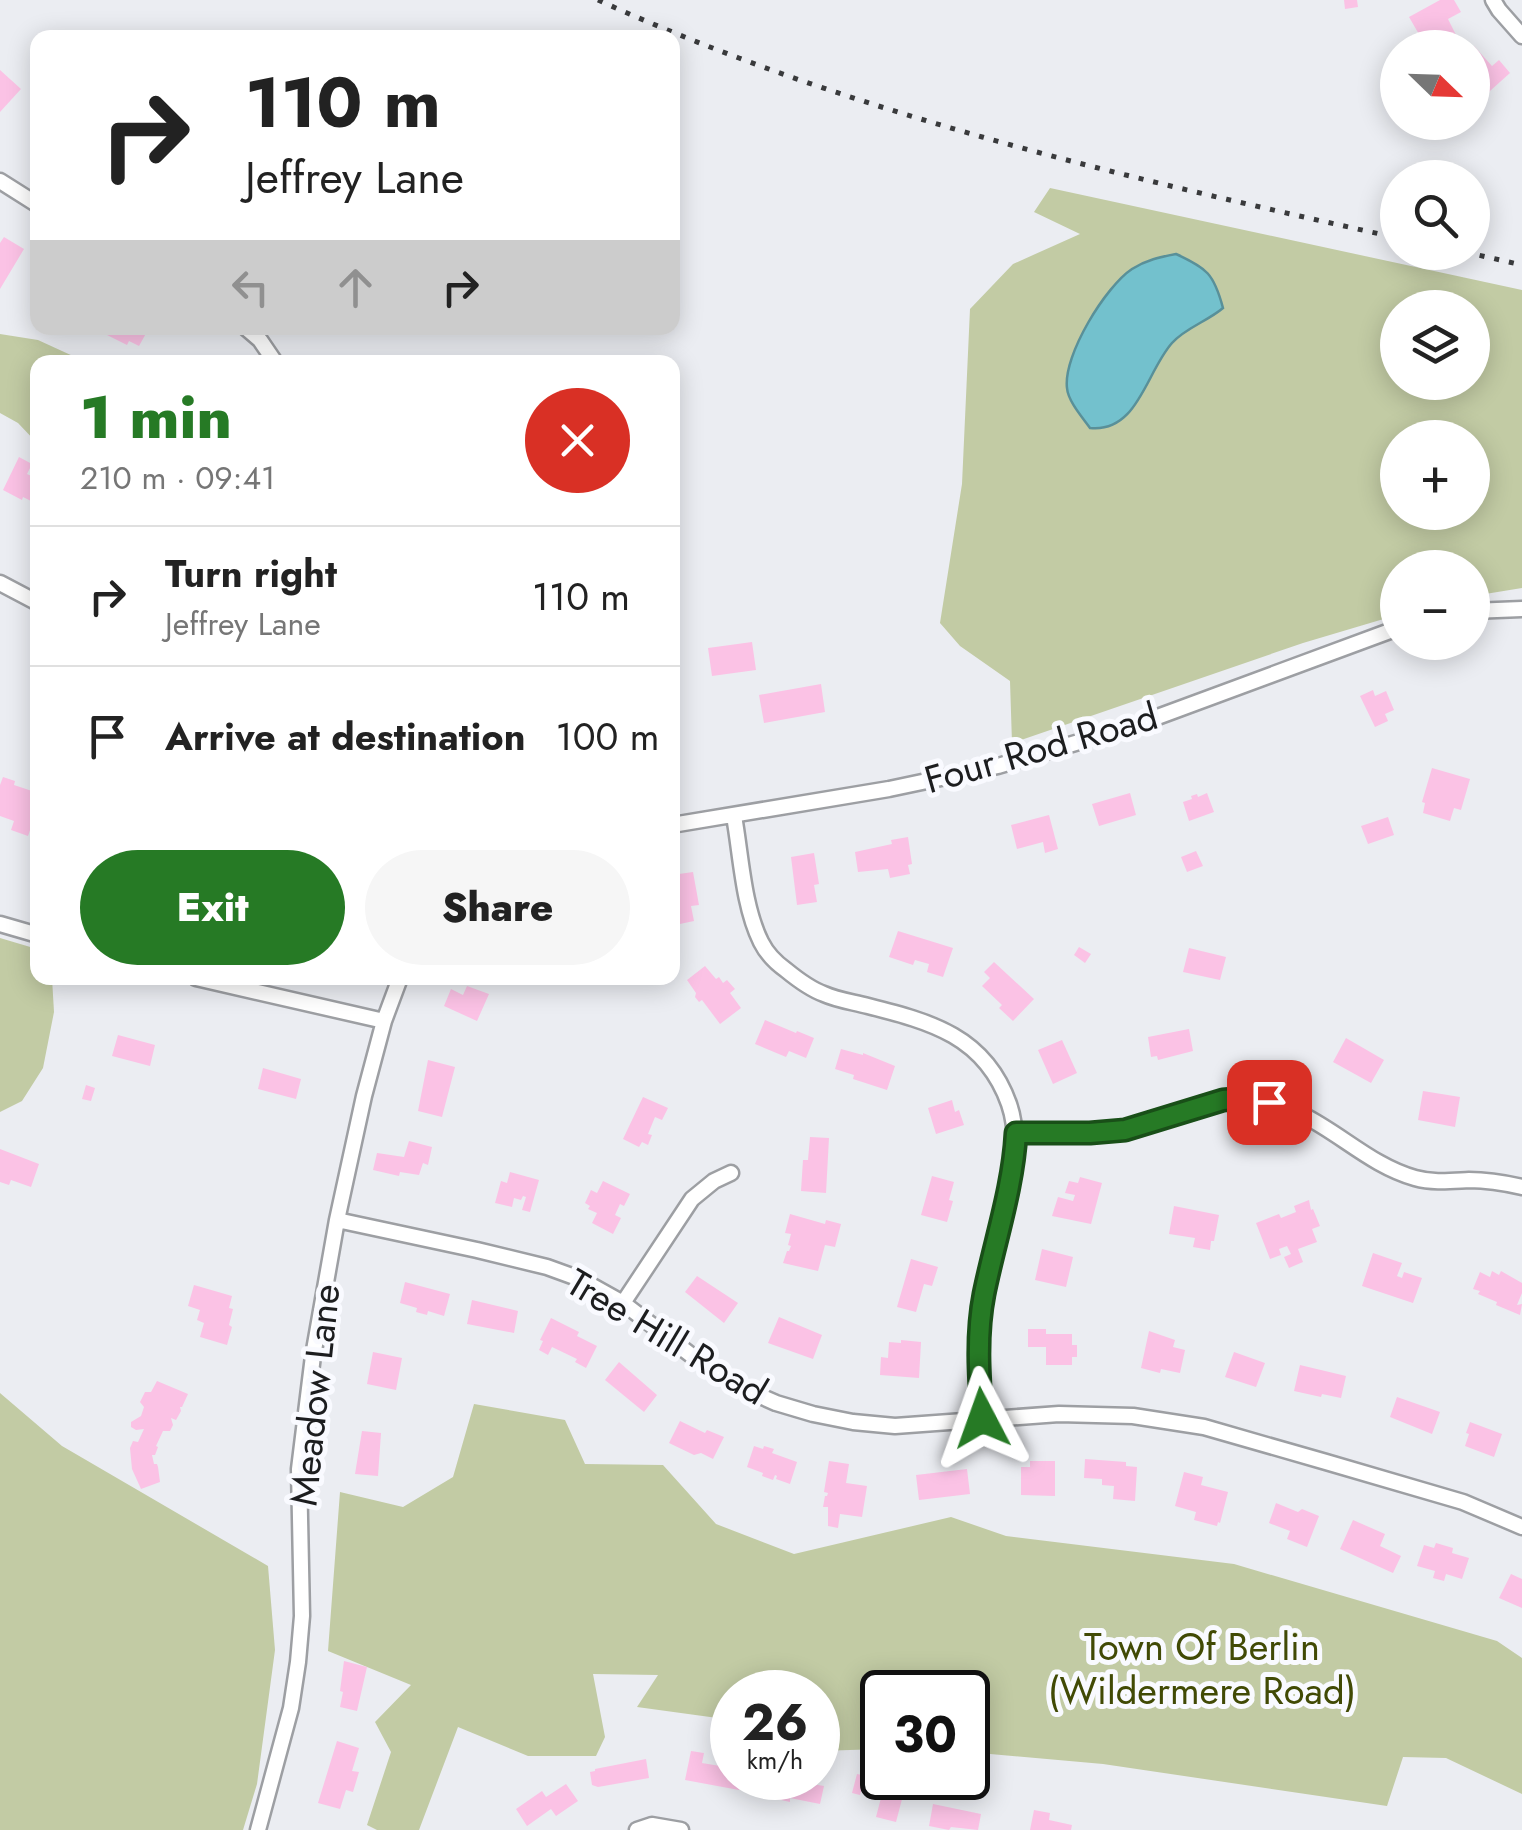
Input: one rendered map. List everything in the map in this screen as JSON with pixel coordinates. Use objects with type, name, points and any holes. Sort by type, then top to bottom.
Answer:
[{"type":"street","points":[[1494,0],[1522,36]]},
{"type":"street","points":[[0,180],[30,200]]},
{"type":"street","points":[[254,335],[270,355]]},
{"type":"street","points":[[0,583],[30,599]]},
{"type":"street","points":[[1490,611],[1522,610]]},
{"type":"street","name":"Four Rod Road","points":[[680,824],[889,789],[998,766],[1133,726],[1380,635]]},
{"type":"street","points":[[734,816],[752,919],[762,946],[779,964],[824,995],[930,1022],[958,1036],[981,1056],[999,1080],[1010,1106],[1016,1133],[1014,1157],[984,1298],[979,1366],[982,1418]]},
{"type":"street","points":[[0,924],[30,933]]},
{"type":"street","points":[[227,985],[384,1021],[397,985]]},
{"type":"street","name":"Meadow Lane","points":[[258,1830],[291,1708],[298,1662],[302,1616],[299,1468],[313,1356],[364,1096],[384,1021]]},
{"type":"street","points":[[1016,1133],[1125,1130],[1223,1100],[1246,1098],[1294,1110],[1414,1178],[1522,1187]]},
{"type":"street","points":[[623,1302],[692,1200],[714,1181],[731,1173]]},
{"type":"street","name":"Tree Hill Road","points":[[338,1220],[478,1250],[580,1280],[623,1302],[691,1355],[742,1388],[776,1403],[826,1417],[881,1424],[936,1424],[1059,1414],[1133,1416],[1204,1427],[1463,1502],[1522,1527]]},
{"type":"street","points":[[637,1830],[652,1824],[682,1830]]},
{"type":"green space","points":[[1050,188],[1380,259],[1380,270],[1429,270],[1522,290],[1522,588],[1490,593],[1490,550],[1380,550],[1380,620],[1012,743],[1010,681],[960,646],[940,623],[962,484],[970,309],[1013,264],[1080,234],[1034,212]]},
{"type":"green space","points":[[0,334],[38,340],[71,355],[30,355],[30,436],[0,413]]},
{"type":"green space","points":[[0,938],[30,947],[30,985],[52,985],[54,1012],[43,1068],[22,1101],[0,1112]]},
{"type":"green space","points":[[0,1393],[62,1446],[268,1566],[275,1650],[257,1784],[243,1830],[0,1830]]},
{"type":"green space","name":"Town Of Berlin (Wildermere Road)","points":[[474,1404],[565,1420],[585,1464],[663,1465],[716,1524],[794,1554],[951,1517],[1006,1536],[1234,1564],[1497,1641],[1522,1658],[1522,1794],[1446,1758],[1403,1757],[1387,1806],[1103,1764],[990,1754],[990,1670],[860,1670],[860,1750],[840,1750],[840,1670],[710,1670],[710,1717],[637,1707],[658,1675],[593,1674],[605,1737],[596,1756],[528,1756],[458,1727],[419,1830],[377,1830],[367,1825],[391,1752],[375,1722],[411,1685],[328,1651],[340,1492],[403,1507],[453,1477]]},
{"type":"water","points":[[1176,254],[1208,274],[1223,308],[1172,343],[1139,398],[1119,421],[1090,428],[1067,388],[1079,340],[1110,290],[1132,269]]},
{"type":"building","points":[[1344,0],[1357,0],[1358,7],[1345,9]]},
{"type":"building","points":[[1440,0],[1454,0],[1461,12],[1448,19],[1454,30],[1417,30],[1409,17]]},
{"type":"building","points":[[1499,60],[1510,73],[1490,91],[1490,64]]},
{"type":"building","points":[[0,70],[21,89],[0,112]]},
{"type":"building","points":[[4,237],[24,249],[0,289],[0,243]]},
{"type":"building","points":[[107,335],[145,335],[139,346],[129,341],[127,345]]},
{"type":"building","points":[[19,457],[30,463],[30,500],[3,490]]},
{"type":"building","points":[[752,642],[756,670],[712,676],[708,648]]},
{"type":"building","points":[[821,684],[825,712],[764,723],[759,695]]},
{"type":"building","points":[[1373,690],[1375,696],[1386,691],[1394,710],[1385,714],[1388,721],[1375,727],[1360,696]]},
{"type":"building","points":[[1432,768],[1470,779],[1461,810],[1454,808],[1450,821],[1423,813],[1422,802]]},
{"type":"building","points":[[3,777],[30,790],[28,836],[11,830],[14,821],[0,816]]},
{"type":"building","points":[[1130,793],[1136,815],[1099,826],[1092,804]]},
{"type":"building","points":[[1207,793],[1214,812],[1189,821],[1183,802]]},
{"type":"building","points":[[1049,815],[1058,849],[1045,853],[1043,842],[1017,849],[1011,825]]},
{"type":"building","points":[[1388,817],[1394,835],[1368,844],[1361,826]]},
{"type":"building","points":[[908,837],[910,874],[890,878],[888,869],[858,872],[855,852]]},
{"type":"building","points":[[1196,851],[1203,866],[1187,872],[1181,857]]},
{"type":"building","points":[[814,853],[819,884],[814,885],[817,902],[797,905],[791,857]]},
{"type":"building","points":[[693,872],[699,905],[691,906],[694,921],[680,924],[680,874]]},
{"type":"building","points":[[898,931],[953,948],[943,977],[927,972],[929,964],[915,960],[913,965],[889,957]]},
{"type":"building","points":[[1079,947],[1091,954],[1085,963],[1074,955]]},
{"type":"building","points":[[1189,948],[1226,957],[1220,980],[1183,972]]},
{"type":"building","points":[[994,962],[1034,999],[1013,1021],[982,986],[990,978],[984,972]]},
{"type":"building","points":[[705,966],[716,979],[719,977],[723,983],[727,980],[735,989],[730,993],[741,1008],[720,1024],[702,1000],[699,1002],[695,997],[687,980]]},
{"type":"building","points":[[467,986],[489,994],[477,1021],[444,1006],[451,989],[463,995]]},
{"type":"building","points":[[765,1020],[814,1038],[806,1058],[789,1051],[786,1057],[755,1044]]},
{"type":"building","points":[[1189,1029],[1193,1051],[1158,1060],[1157,1056],[1151,1057],[1148,1037]]},
{"type":"building","points":[[118,1035],[155,1045],[150,1066],[112,1056]]},
{"type":"building","points":[[1346,1038],[1384,1060],[1371,1083],[1333,1062]]},
{"type":"building","points":[[1062,1040],[1077,1073],[1053,1084],[1038,1050]]},
{"type":"building","points":[[841,1049],[895,1066],[887,1090],[835,1069]]},
{"type":"building","points":[[428,1060],[455,1067],[442,1117],[418,1111]]},
{"type":"building","points":[[263,1068],[301,1079],[296,1099],[258,1089]]},
{"type":"building","points":[[86,1085],[95,1088],[91,1101],[82,1099]]},
{"type":"building","points":[[1423,1091],[1460,1097],[1455,1127],[1418,1120]]},
{"type":"building","points":[[643,1097],[668,1108],[662,1120],[655,1117],[648,1145],[642,1142],[639,1147],[623,1139]]},
{"type":"building","points":[[952,1100],[964,1125],[936,1134],[928,1108]]},
{"type":"building","points":[[810,1137],[829,1138],[826,1193],[801,1191],[803,1160],[808,1160]]},
{"type":"building","points":[[409,1141],[432,1147],[428,1165],[423,1163],[419,1175],[400,1172],[399,1176],[373,1170],[377,1153],[404,1157]]},
{"type":"building","points":[[0,1149],[39,1164],[31,1187],[11,1180],[9,1185],[0,1182]]},
{"type":"building","points":[[510,1172],[539,1180],[530,1212],[522,1210],[526,1197],[523,1196],[521,1200],[514,1198],[512,1207],[495,1203],[501,1181],[507,1183]]},
{"type":"building","points":[[932,1176],[954,1182],[947,1222],[921,1215]]},
{"type":"building","points":[[1080,1177],[1102,1183],[1091,1224],[1052,1216],[1058,1197],[1073,1201],[1075,1195],[1065,1193],[1069,1181],[1078,1183]]},
{"type":"building","points":[[603,1181],[630,1194],[615,1215],[621,1218],[613,1234],[592,1223],[597,1213],[585,1203],[591,1190],[597,1193]]},
{"type":"building","points":[[1309,1200],[1320,1226],[1312,1229],[1317,1242],[1298,1249],[1303,1262],[1289,1268],[1284,1257],[1291,1254],[1287,1246],[1279,1249],[1281,1255],[1270,1259],[1256,1223],[1296,1212],[1294,1206]]},
{"type":"building","points":[[1174,1206],[1219,1215],[1210,1250],[1193,1247],[1195,1238],[1169,1234]]},
{"type":"building","points":[[790,1214],[825,1224],[826,1220],[841,1224],[835,1247],[825,1245],[818,1271],[783,1263],[791,1246],[791,1234],[785,1233]]},
{"type":"building","points":[[1042,1249],[1073,1257],[1066,1287],[1035,1280]]},
{"type":"building","points":[[1373,1253],[1402,1263],[1397,1276],[1402,1278],[1404,1272],[1422,1278],[1413,1303],[1362,1286]]},
{"type":"building","points":[[911,1259],[938,1267],[932,1286],[924,1284],[916,1312],[897,1307]]},
{"type":"building","points":[[1492,1271],[1499,1275],[1501,1271],[1522,1283],[1517,1305],[1522,1304],[1520,1315],[1473,1289],[1480,1272],[1490,1277]]},
{"type":"building","points":[[697,1276],[738,1303],[724,1323],[685,1292]]},
{"type":"building","points":[[405,1282],[450,1294],[444,1316],[416,1312],[417,1308],[400,1303]]},
{"type":"building","points":[[194,1285],[232,1296],[232,1327],[227,1345],[200,1337],[204,1323],[197,1320],[200,1310],[188,1306]]},
{"type":"building","points":[[472,1300],[518,1311],[514,1333],[467,1324]]},
{"type":"building","points":[[779,1317],[822,1335],[813,1359],[768,1343]]},
{"type":"building","points":[[551,1318],[597,1346],[586,1368],[552,1347],[548,1355],[539,1350]]},
{"type":"building","points":[[1028,1329],[1072,1334],[1077,1357],[1072,1357],[1072,1365],[1046,1365],[1046,1347],[1028,1347]]},
{"type":"building","points":[[1149,1331],[1175,1340],[1173,1347],[1185,1350],[1180,1373],[1141,1368]]},
{"type":"building","points":[[889,1342],[921,1342],[919,1378],[880,1375],[881,1357],[888,1358]]},
{"type":"building","points":[[373,1352],[402,1358],[396,1390],[367,1384]]},
{"type":"building","points":[[1234,1352],[1265,1363],[1256,1387],[1225,1377]]},
{"type":"building","points":[[619,1362],[657,1395],[644,1412],[605,1380]]},
{"type":"building","points":[[1300,1365],[1346,1376],[1341,1398],[1294,1391]]},
{"type":"building","points":[[157,1381],[188,1394],[176,1420],[171,1418],[170,1431],[163,1431],[152,1455],[160,1482],[141,1489],[132,1469],[130,1448],[144,1429],[136,1430],[131,1422],[141,1416],[144,1407],[140,1402]]},
{"type":"building","points":[[1397,1397],[1440,1412],[1432,1434],[1390,1417]]},
{"type":"building","points":[[680,1421],[724,1437],[713,1459],[669,1443]]},
{"type":"building","points":[[1470,1422],[1502,1434],[1494,1457],[1465,1446]]},
{"type":"building","points":[[362,1431],[381,1433],[378,1476],[355,1474]]},
{"type":"building","points":[[754,1446],[774,1449],[772,1453],[797,1462],[790,1484],[747,1467]]},
{"type":"building","points":[[1085,1459],[1126,1462],[1126,1466],[1137,1467],[1135,1501],[1113,1499],[1114,1486],[1102,1485],[1102,1479],[1084,1478]]},
{"type":"building","points":[[829,1461],[849,1464],[846,1483],[867,1486],[862,1517],[840,1514],[838,1528],[828,1526],[828,1507],[823,1507],[828,1493],[824,1492]]},
{"type":"building","points":[[1030,1461],[1055,1461],[1055,1496],[1021,1495],[1021,1467],[1030,1467]]},
{"type":"building","points":[[967,1469],[970,1494],[919,1500],[916,1475]]},
{"type":"building","points":[[1184,1472],[1203,1477],[1201,1485],[1228,1492],[1217,1526],[1194,1520],[1196,1512],[1175,1506]]},
{"type":"building","points":[[1276,1503],[1319,1516],[1307,1547],[1287,1539],[1290,1531],[1269,1523]]},
{"type":"building","points":[[1353,1520],[1385,1534],[1380,1546],[1401,1556],[1393,1573],[1340,1549]]},
{"type":"building","points":[[1436,1543],[1469,1558],[1462,1579],[1446,1574],[1444,1581],[1433,1578],[1435,1571],[1417,1566],[1424,1545],[1434,1548]]},
{"type":"building","points":[[1511,1574],[1522,1579],[1522,1608],[1499,1598]]},
{"type":"building","points":[[344,1661],[367,1667],[357,1711],[340,1707]]},
{"type":"building","points":[[337,1741],[359,1748],[352,1771],[359,1772],[353,1792],[346,1790],[340,1809],[318,1803]]},
{"type":"building","points":[[691,1751],[704,1753],[702,1763],[710,1764],[710,1785],[685,1780]]},
{"type":"building","points":[[646,1759],[649,1778],[592,1785],[590,1772],[595,1769]]},
{"type":"building","points":[[860,1775],[860,1795],[852,1793]]},
{"type":"building","points":[[566,1784],[578,1801],[556,1816],[551,1809],[527,1826],[516,1809],[542,1791],[546,1797]]},
{"type":"building","points":[[880,1800],[902,1800],[896,1822],[876,1817]]},
{"type":"building","points":[[933,1804],[981,1814],[978,1830],[929,1826]]},
{"type":"building","points":[[1034,1810],[1050,1813],[1049,1820],[1072,1825],[1071,1830],[1030,1830]]},
{"type":"railway","points":[[598,0],[668,30]]},
{"type":"railway","points":[[680,35],[792,77],[992,140],[1194,192],[1380,234]]},
{"type":"railway","points":[[1490,258],[1522,265]]},
{"type":"route","points":[[982,1418],[980,1330],[1016,1133],[1125,1130],[1223,1100],[1269,1102]]}]
